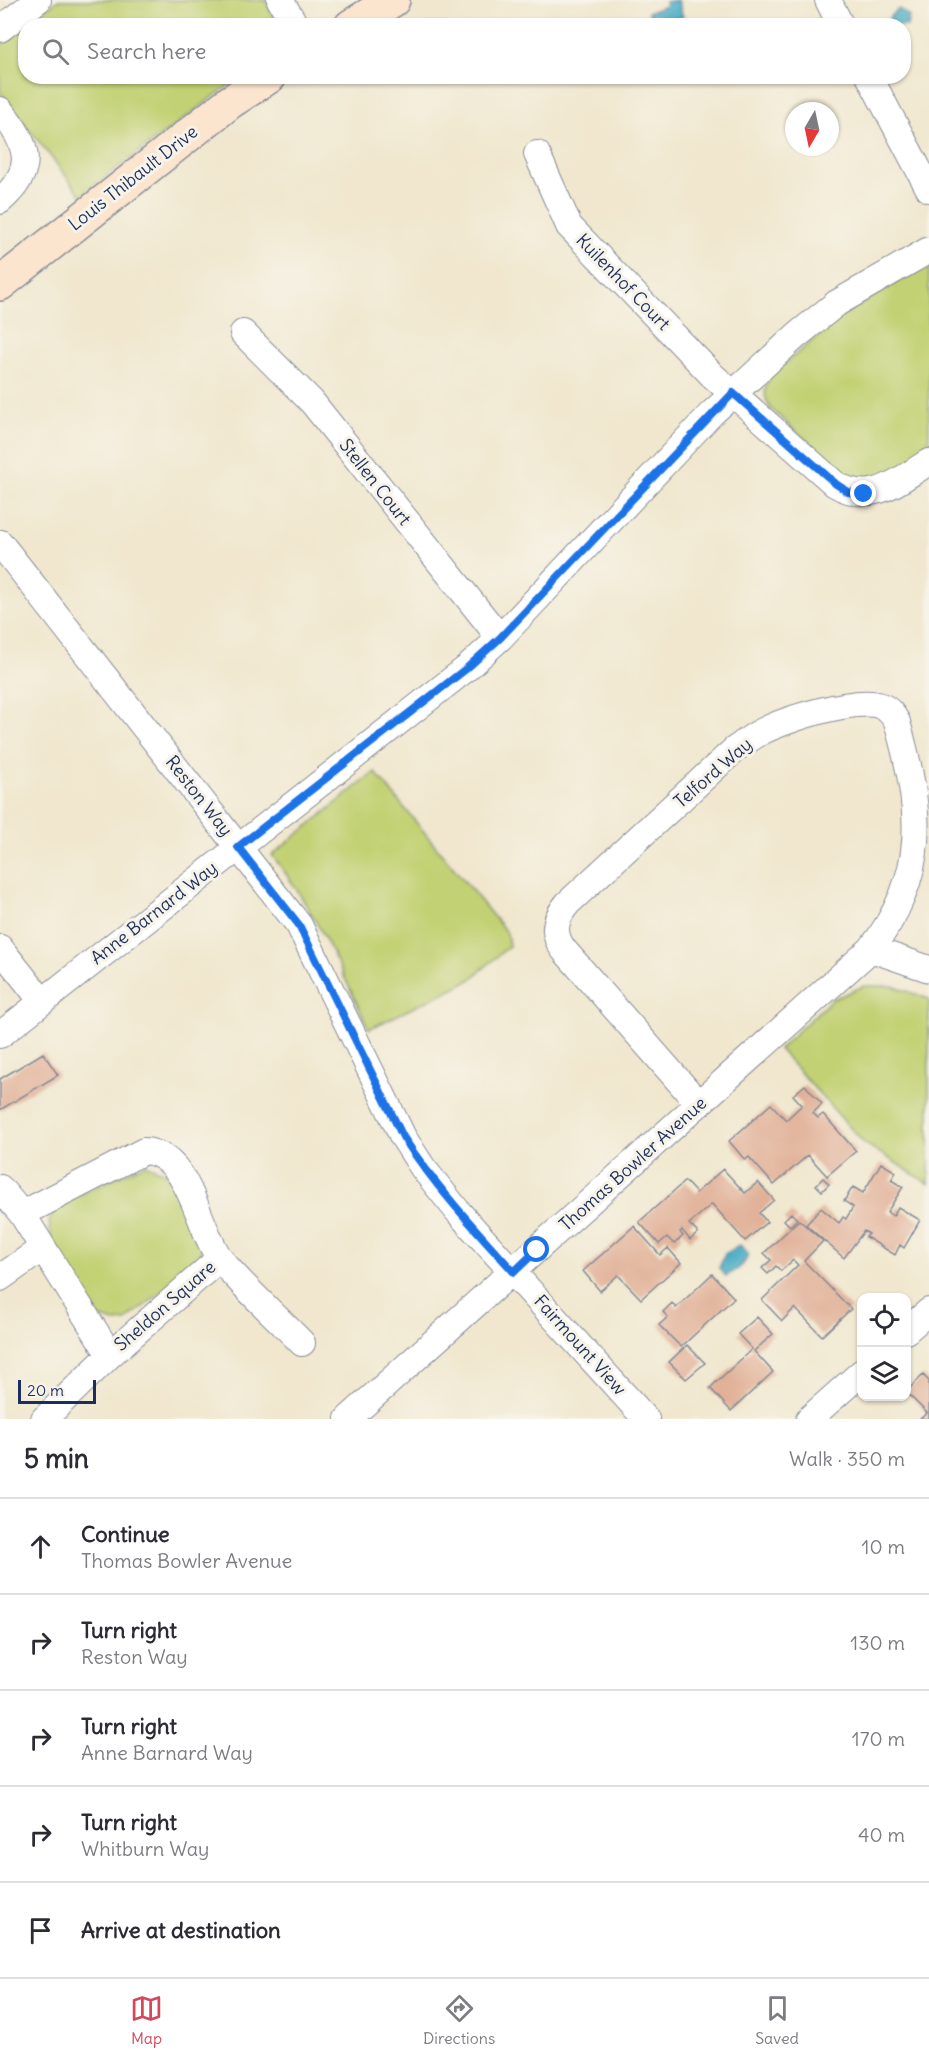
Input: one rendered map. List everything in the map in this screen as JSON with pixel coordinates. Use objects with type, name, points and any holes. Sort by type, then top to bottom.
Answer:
[{"type":"street","points":[[0,28],[38,0]]},
{"type":"street","points":[[280,0],[291,18]]},
{"type":"street","points":[[364,18],[393,0]]},
{"type":"street","points":[[828,0],[837,18]]},
{"type":"street","name":"Louis Thibault Drive","points":[[0,284],[221,110],[258,84]]},
{"type":"street","points":[[873,84],[929,189]]},
{"type":"street","points":[[0,110],[20,139],[24,150],[25,165],[19,183],[0,201]]},
{"type":"street","name":"Kuilenhof Court","points":[[537,154],[569,226],[712,375],[836,484],[848,492],[864,494],[878,492],[929,462]]},
{"type":"street","name":"Anne Barnard Way","points":[[0,1035],[467,668],[500,638],[733,393],[796,336],[837,303],[929,250]]},
{"type":"street","name":"Stellen Court","points":[[243,333],[312,402],[500,638]]},
{"type":"street","name":"Reston Way","points":[[0,543],[299,925],[403,1137],[423,1168],[460,1214],[514,1272]]},
{"type":"street","name":"Telford Way","points":[[699,1104],[557,941],[557,920],[568,903],[734,750],[761,732],[779,724],[855,704],[880,705],[890,711],[897,722],[919,824],[917,862],[906,899],[896,917],[871,949]]},
{"type":"street","points":[[0,948],[42,1001]]},
{"type":"street","points":[[871,949],[929,969]]},
{"type":"street","name":"Thomas Bowler Avenue","points":[[348,1419],[871,949]]},
{"type":"street","name":"Sheldon Square","points":[[22,1214],[144,1151],[162,1155],[176,1168],[220,1258],[302,1343]]},
{"type":"street","name":"Sheldon Square","points":[[0,1188],[22,1214],[110,1355]]},
{"type":"street","points":[[0,1278],[43,1248]]},
{"type":"street","name":"Sheldon Square","points":[[44,1419],[110,1355],[220,1258]]},
{"type":"street","name":"Fairmount View","points":[[514,1272],[646,1419]]},
{"type":"street","points":[[911,1327],[929,1311]]},
{"type":"street","points":[[809,1419],[857,1376]]},
{"type":"green space","points":[[58,0],[265,0],[274,18],[35,18]]},
{"type":"green space","points":[[18,31],[18,84],[231,84],[81,195],[0,92],[0,45]]},
{"type":"green space","points":[[929,262],[929,450],[898,468],[876,477],[854,477],[843,473],[770,408],[765,395],[768,381],[774,373],[841,316]]},
{"type":"green space","points":[[375,772],[507,933],[509,946],[470,980],[369,1029],[314,917],[272,855]]},
{"type":"green space","points":[[864,986],[893,986],[929,999],[929,1184],[864,1143],[779,1049],[831,1000]]},
{"type":"green space","points":[[145,1164],[166,1173],[202,1247],[201,1255],[194,1266],[125,1321],[115,1322],[98,1317],[52,1240],[49,1222],[58,1205]]},
{"type":"water","points":[[678,0],[683,17],[650,18],[648,12],[666,6],[665,2]]},
{"type":"water","points":[[899,9],[909,16],[909,18],[889,18]]},
{"type":"water","points":[[740,1245],[748,1254],[747,1258],[740,1267],[726,1276],[719,1268],[725,1254]]},
{"type":"building","points":[[43,1053],[58,1075],[0,1110],[0,1079]]},
{"type":"building","points":[[805,1085],[822,1104],[813,1113],[818,1118],[823,1114],[856,1151],[827,1176],[808,1155],[774,1185],[749,1157],[745,1160],[729,1141],[771,1104],[786,1120],[802,1105],[793,1095]]},
{"type":"building","points":[[881,1163],[896,1172],[891,1180],[903,1187],[887,1212],[893,1216],[898,1207],[920,1220],[904,1248],[900,1245],[895,1255],[866,1237],[869,1234],[864,1231],[844,1258],[806,1225],[821,1208],[839,1223],[843,1217],[846,1219],[853,1207],[844,1201],[853,1187],[863,1193]]},
{"type":"building","points":[[723,1169],[745,1193],[758,1182],[774,1200],[759,1213],[767,1222],[745,1241],[712,1204],[689,1224],[698,1233],[690,1240],[682,1230],[680,1232],[683,1236],[674,1244],[667,1237],[659,1244],[639,1222],[685,1181],[696,1193]]},
{"type":"building","points":[[823,1178],[829,1184],[822,1191],[816,1185]]},
{"type":"building","points":[[791,1213],[797,1219],[790,1226],[784,1220]]},
{"type":"building","points":[[799,1220],[823,1241],[804,1261],[851,1309],[822,1336],[795,1308],[782,1321],[762,1300],[798,1265],[793,1260],[781,1271],[776,1266],[768,1274],[762,1268],[771,1260],[764,1253]]},
{"type":"building","points":[[634,1226],[660,1255],[668,1248],[681,1263],[641,1299],[618,1275],[600,1291],[583,1271]]},
{"type":"building","points":[[712,1274],[734,1298],[681,1347],[659,1325],[668,1317],[663,1312],[672,1303],[676,1308]]},
{"type":"building","points":[[757,1317],[773,1334],[754,1351],[773,1372],[731,1411],[710,1388],[752,1349],[738,1334]]},
{"type":"building","points":[[687,1345],[705,1363],[686,1379],[669,1362]]},
{"type":"building","points":[[923,1375],[929,1381],[929,1419],[920,1419],[927,1413],[911,1397],[911,1387]]},
{"type":"route","points":[[537,1250],[514,1272],[460,1214],[423,1168],[403,1137],[299,925],[238,847],[467,668],[500,638],[733,393],[836,484],[848,492],[864,494]]}]
